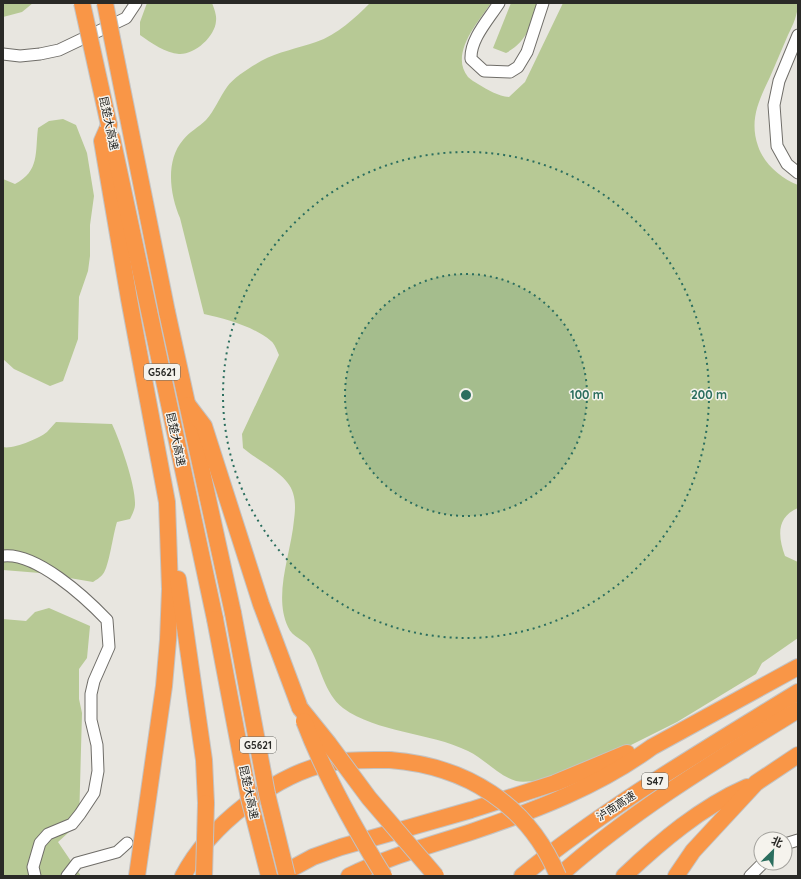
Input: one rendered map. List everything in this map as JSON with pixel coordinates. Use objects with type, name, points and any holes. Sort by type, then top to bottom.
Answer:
[{"type":"highway","name":"昆楚大高速","points":[[82,3],[110,125],[215,619],[249,798],[269,876]]},
{"type":"highway","name":"昆楚大高速","points":[[105,3],[167,312],[232,613],[267,794],[287,876]]},
{"type":"highway","points":[[110,125],[102,141],[166,502],[204,760],[206,803],[204,876]]},
{"type":"highway","points":[[188,405],[204,426],[261,604],[318,756],[333,788],[384,876]]},
{"type":"highway","points":[[137,876],[168,648],[170,589],[166,502]]},
{"type":"highway","points":[[349,876],[388,858],[544,805],[635,760],[652,748],[798,667]]},
{"type":"highway","name":"泸南高速","points":[[522,876],[561,844],[605,812],[798,692]]},
{"type":"highway","points":[[300,708],[369,798],[436,876]]},
{"type":"highway","name":"泸南高速","points":[[559,876],[606,836],[645,806],[685,779],[798,710]]},
{"type":"highway","points":[[278,876],[313,857],[341,847],[470,810],[562,780],[629,753],[652,748]]},
{"type":"highway","points":[[624,876],[662,841],[683,825],[736,792],[756,783],[798,755]]},
{"type":"highway","points":[[183,876],[210,837],[234,815],[275,785],[293,775],[330,763],[390,760],[424,764],[462,776],[498,798],[525,824],[540,842],[559,876]]},
{"type":"highway","points":[[676,876],[693,851],[756,783]]},
{"type":"street","points":[[3,54],[20,56],[59,50],[126,18],[136,3]]},
{"type":"street","points":[[499,3],[478,37],[471,52],[471,59],[484,71],[500,73],[510,72],[520,65],[543,3]]},
{"type":"street","points":[[798,35],[779,81],[774,105],[777,146],[787,164],[798,173]]},
{"type":"street","points":[[3,556],[10,555],[23,557],[46,568],[107,620],[109,647],[94,681],[92,694],[91,720],[97,745],[98,771],[94,793],[72,824],[48,834],[40,843],[33,867],[35,876]]},
{"type":"street","points":[[67,876],[76,863],[117,852],[127,843]]},
{"type":"green space","points":[[3,3],[33,3],[22,12],[3,17]]},
{"type":"green space","points":[[147,3],[212,3],[216,17],[215,27],[208,39],[191,52],[179,54],[169,52],[140,35],[140,22]]},
{"type":"green space","points":[[370,3],[491,3],[473,28],[468,38],[462,58],[463,68],[468,77],[473,81],[493,92],[509,97],[525,82],[563,3],[798,3],[793,23],[756,110],[755,137],[764,159],[779,174],[798,185],[798,508],[791,512],[782,522],[780,535],[785,556],[798,562],[798,638],[762,663],[756,674],[677,722],[555,783],[550,781],[516,781],[503,775],[474,754],[453,745],[371,723],[343,708],[331,695],[310,648],[290,630],[284,615],[282,602],[284,574],[294,517],[295,503],[293,493],[290,486],[279,474],[243,448],[242,434],[279,355],[272,342],[256,331],[230,321],[204,314],[174,199],[171,178],[177,148],[185,137],[203,123],[209,116],[230,83],[261,61],[324,39],[338,31]]},
{"type":"green space","points":[[511,3],[540,3],[524,38],[506,53],[493,48]]},
{"type":"green space","points":[[63,119],[76,125],[87,153],[94,196],[90,225],[90,256],[88,271],[79,297],[78,339],[63,381],[50,386],[14,369],[3,359],[3,179],[15,184],[29,173],[35,160],[38,128],[49,121]]},
{"type":"green space","points":[[56,422],[112,424],[123,452],[133,487],[135,505],[133,512],[130,519],[117,522],[105,570],[101,576],[93,582],[40,573],[3,570],[3,447],[13,447],[32,440],[47,432]]},
{"type":"green space","points":[[49,608],[90,626],[87,658],[79,669],[79,699],[82,713],[79,823],[58,842],[81,876],[3,876],[3,619],[26,621],[35,612]]}]
